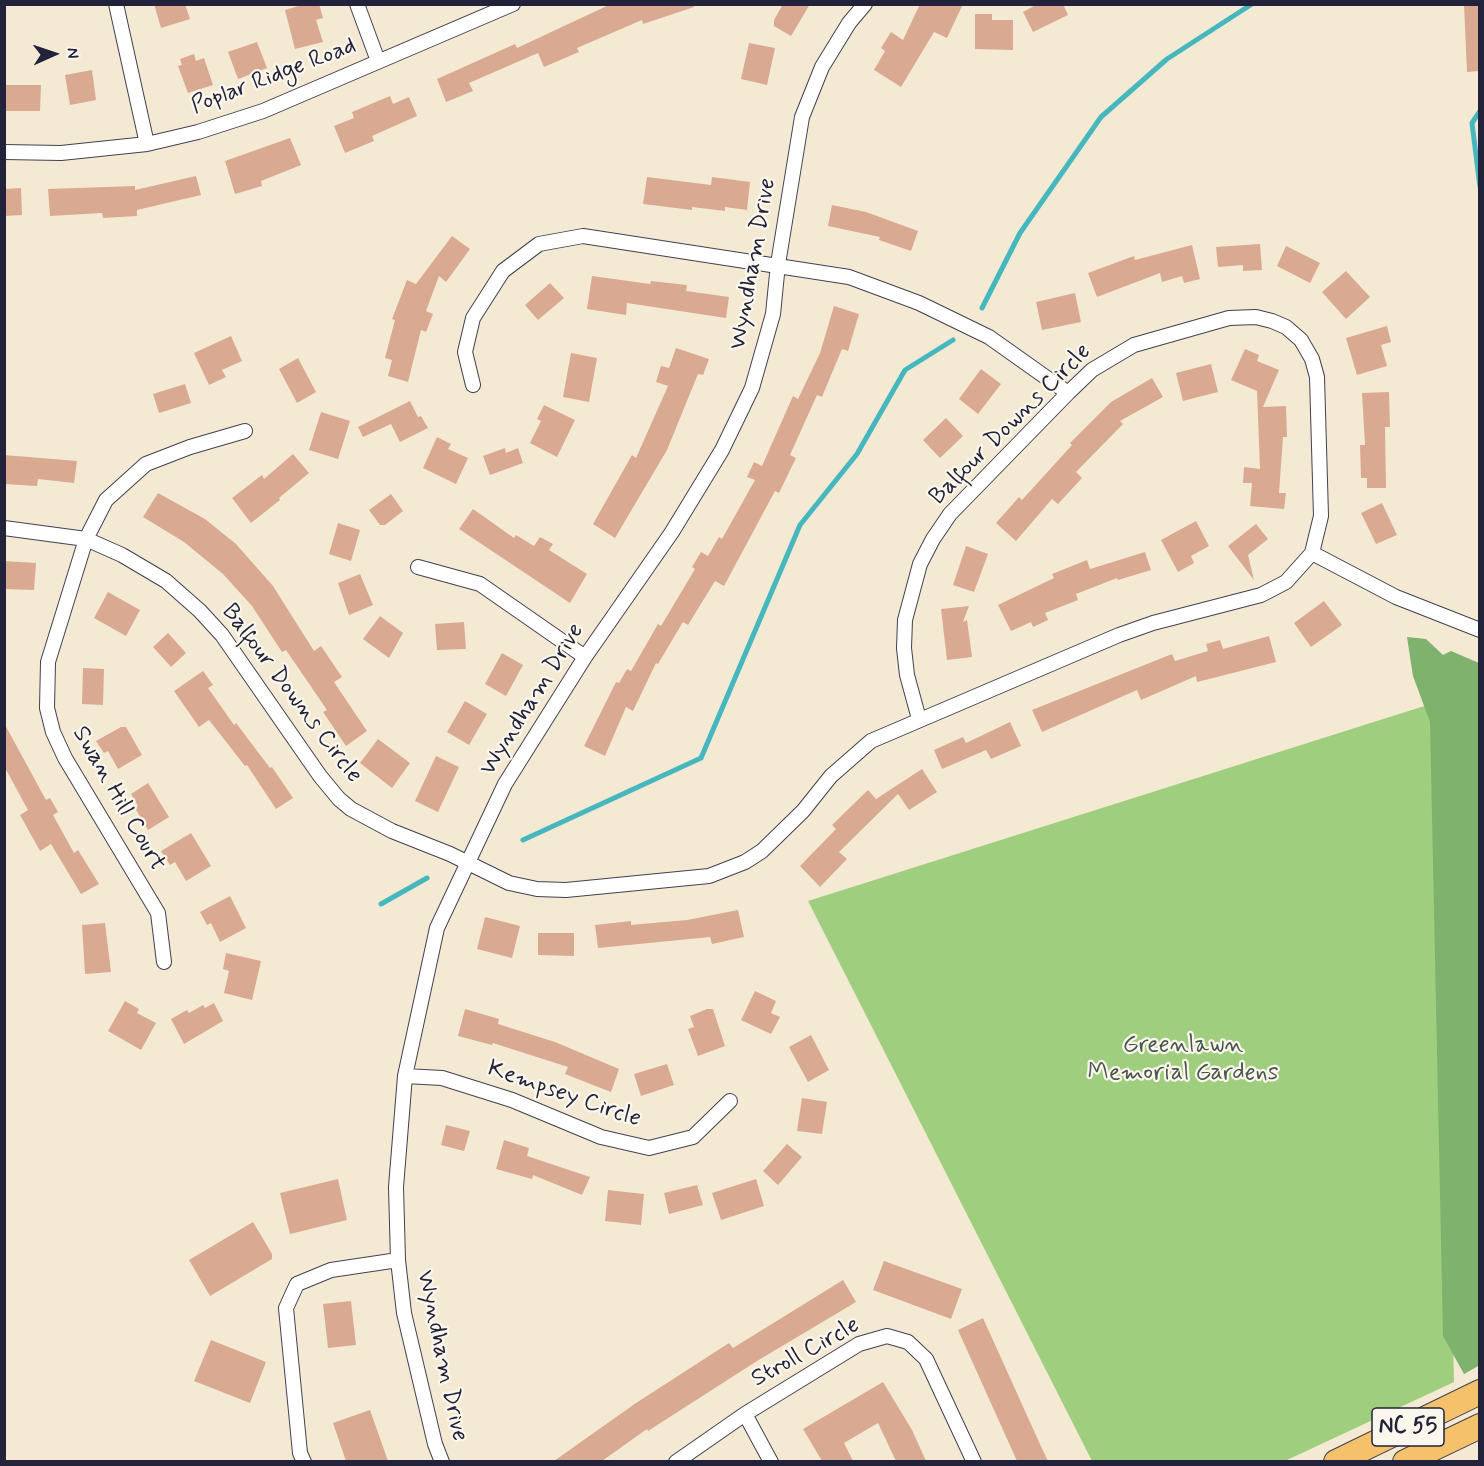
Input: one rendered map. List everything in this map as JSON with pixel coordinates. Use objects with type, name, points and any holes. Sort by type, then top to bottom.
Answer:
[{"type":"highway","name":"NC 55","points":[[1336,1461],[1479,1392]]},
{"type":"highway","name":"NC 55","points":[[1405,1461],[1479,1426]]},
{"type":"street","points":[[116,4],[147,144]]},
{"type":"street","points":[[357,4],[378,61]]},
{"type":"street","name":"Poplar Ridge Road","points":[[4,153],[61,153],[147,144],[198,132],[263,111],[513,4]]},
{"type":"street","name":"Wyndham Drive","points":[[442,1461],[435,1444],[405,1313],[398,1260],[396,1187],[405,1076],[437,928],[505,784],[585,657],[672,532],[722,450],[752,388],[773,314],[778,264],[802,117],[822,67],[849,23],[865,4]]},
{"type":"street","points":[[473,385],[465,352],[473,318],[503,271],[539,244],[583,236],[778,264],[849,277],[919,303],[989,337],[1068,393]]},
{"type":"street","name":"Balfour Downs Circle","points":[[4,528],[86,539],[146,567],[200,611],[222,635],[320,776],[351,810],[392,831],[467,861],[509,883],[537,889],[566,890],[718,873],[745,862],[762,851],[780,835],[851,756],[871,741],[1119,635],[1153,623],[1261,595],[1286,582],[1312,553],[1321,516],[1317,377],[1312,359],[1301,340],[1286,327],[1256,317],[1238,317],[1176,331],[1134,345],[1113,355],[1092,370],[1068,393],[951,514],[933,539],[920,564],[905,620],[904,648],[907,675],[919,720]]},
{"type":"street","name":"Swan Hill Court","points":[[164,962],[158,914],[65,758],[53,732],[46,708],[48,662],[86,539],[106,500],[146,464],[190,447],[245,431]]},
{"type":"street","points":[[1312,553],[1396,597],[1479,630]]},
{"type":"street","points":[[418,567],[480,584],[585,657]]},
{"type":"street","name":"Kempsey Circle","points":[[405,1076],[442,1078],[512,1100],[601,1137],[649,1148],[693,1137],[730,1101]]},
{"type":"street","points":[[304,1461],[300,1453],[286,1308],[297,1284],[331,1270],[398,1260]]},
{"type":"street","name":"Stroll Circle","points":[[676,1461],[745,1414],[859,1344],[887,1336],[908,1342],[926,1359],[974,1461]]},
{"type":"street","points":[[745,1414],[771,1461]]},
{"type":"green space","points":[[1407,637],[1426,639],[1443,655],[1451,651],[1479,663],[1480,1365],[1464,1374],[1443,1336],[1430,722],[1413,676]]},
{"type":"green space","name":"Greenlawn Memorial Gardens","points":[[1437,702],[1454,1382],[1285,1461],[1092,1461],[808,901]]},
{"type":"building","points":[[154,4],[185,4],[190,19],[161,28]]},
{"type":"building","points":[[305,4],[319,4],[323,18],[316,20],[323,42],[295,49],[285,10]]},
{"type":"building","points":[[611,4],[694,4],[694,7],[643,24],[642,20],[577,48],[579,52],[544,67],[538,53],[469,83],[473,91],[446,102],[437,79],[515,44],[517,48]]},
{"type":"building","points":[[783,4],[810,4],[791,36],[774,26],[774,20]]},
{"type":"building","points":[[920,4],[963,4],[947,38],[934,32],[901,87],[874,70],[885,51],[881,48],[891,32],[903,40]]},
{"type":"building","points":[[1038,4],[1063,4],[1068,15],[1033,32],[1023,12]]},
{"type":"building","points":[[1464,4],[1479,4],[1479,71],[1467,72]]},
{"type":"building","points":[[975,14],[992,14],[992,20],[1013,20],[1013,50],[975,49]]},
{"type":"building","points":[[257,42],[267,68],[238,79],[228,52]]},
{"type":"building","points":[[749,43],[775,48],[767,85],[741,79]]},
{"type":"building","points":[[194,54],[196,61],[204,58],[213,85],[188,93],[178,66],[182,65],[180,59]]},
{"type":"building","points":[[92,70],[96,100],[70,105],[65,75]]},
{"type":"building","points":[[4,85],[41,85],[40,111],[4,111]]},
{"type":"building","points":[[390,96],[393,104],[409,97],[417,116],[372,136],[374,141],[345,153],[334,126],[354,118],[352,112]]},
{"type":"building","points":[[290,138],[301,165],[261,181],[262,186],[235,194],[225,161]]},
{"type":"building","points":[[196,176],[201,195],[137,210],[137,216],[103,218],[102,213],[50,216],[48,189],[135,186],[135,190]]},
{"type":"building","points":[[647,177],[711,185],[712,177],[750,182],[747,210],[725,207],[725,211],[692,207],[692,210],[643,204]]},
{"type":"building","points":[[21,188],[22,215],[4,216],[4,189]]},
{"type":"building","points":[[832,205],[866,212],[918,231],[911,251],[879,240],[880,237],[828,226]]},
{"type":"building","points":[[452,236],[470,249],[446,282],[439,276],[426,311],[433,314],[426,332],[421,330],[408,382],[388,376],[392,360],[385,358],[395,320],[392,319],[407,280],[416,284]]},
{"type":"building","points":[[1260,244],[1262,270],[1243,271],[1243,265],[1218,267],[1216,247]]},
{"type":"building","points":[[1192,245],[1200,279],[1184,283],[1182,276],[1162,282],[1160,273],[1097,297],[1088,273],[1134,256],[1135,260]]},
{"type":"building","points":[[1286,246],[1320,263],[1310,283],[1277,266]]},
{"type":"building","points":[[1346,271],[1370,297],[1346,319],[1322,292]]},
{"type":"building","points":[[592,276],[650,284],[651,281],[687,285],[686,291],[729,297],[726,318],[627,303],[626,315],[587,309]]},
{"type":"building","points":[[550,283],[564,298],[538,320],[525,305]]},
{"type":"building","points":[[1075,293],[1081,322],[1042,330],[1036,302]]},
{"type":"building","points":[[834,306],[859,314],[848,351],[842,349],[822,397],[817,395],[790,455],[796,458],[779,493],[775,491],[724,586],[715,581],[688,625],[683,622],[658,664],[656,663],[633,711],[626,707],[605,756],[584,746],[616,682],[619,683],[627,669],[631,671],[658,624],[661,626],[695,569],[692,567],[701,552],[708,556],[719,537],[722,539],[755,480],[747,477],[754,462],[762,466],[793,396],[798,399],[820,353]]},
{"type":"building","points":[[1387,326],[1391,342],[1381,345],[1387,366],[1357,375],[1346,338]]},
{"type":"building","points":[[231,336],[242,361],[222,370],[226,377],[209,385],[194,353]]},
{"type":"building","points":[[676,348],[709,359],[703,375],[698,374],[667,450],[615,538],[593,524],[632,455],[636,458],[668,386],[656,382],[661,366],[669,368]]},
{"type":"building","points":[[1245,349],[1259,355],[1257,361],[1279,370],[1263,407],[1286,406],[1287,437],[1283,437],[1279,493],[1286,493],[1284,509],[1250,506],[1252,483],[1243,483],[1244,467],[1260,469],[1257,391],[1231,380]]},
{"type":"building","points":[[571,353],[597,358],[589,402],[563,397]]},
{"type":"building","points":[[298,358],[316,392],[297,403],[279,369]]},
{"type":"building","points":[[1211,364],[1218,392],[1183,401],[1176,373]]},
{"type":"building","points":[[981,369],[1001,384],[978,414],[959,399]]},
{"type":"building","points":[[1152,378],[1163,397],[1120,421],[1123,424],[1076,472],[1082,478],[1058,504],[1052,499],[1016,541],[996,523],[1019,497],[1022,500],[1072,445],[1070,443],[1111,402]]},
{"type":"building","points":[[185,384],[191,403],[159,413],[153,394]]},
{"type":"building","points":[[1389,392],[1390,427],[1385,427],[1386,488],[1367,488],[1367,478],[1361,478],[1360,445],[1365,445],[1362,393]]},
{"type":"building","points":[[410,401],[418,417],[421,416],[428,428],[400,442],[391,424],[363,437],[358,427]]},
{"type":"building","points":[[544,405],[575,420],[557,457],[530,443],[541,421],[537,419]]},
{"type":"building","points":[[321,412],[350,421],[338,459],[309,450]]},
{"type":"building","points":[[946,418],[963,436],[940,458],[923,440]]},
{"type":"building","points":[[437,437],[451,444],[448,449],[468,458],[456,484],[423,468]]},
{"type":"building","points":[[505,448],[506,453],[518,448],[523,463],[490,475],[483,456]]},
{"type":"building","points":[[293,454],[309,473],[251,523],[232,498],[262,475],[264,479]]},
{"type":"building","points":[[4,455],[77,461],[74,483],[38,479],[37,486],[4,484]]},
{"type":"building","points":[[158,493],[205,519],[236,544],[273,586],[314,651],[321,646],[342,677],[334,682],[367,731],[346,746],[323,712],[327,710],[286,650],[282,652],[252,606],[223,574],[184,542],[143,517]]},
{"type":"building","points":[[391,494],[403,511],[385,525],[380,525],[369,510]]},
{"type":"building","points":[[1382,503],[1397,535],[1376,544],[1361,513]]},
{"type":"building","points":[[473,509],[514,538],[516,535],[534,546],[540,537],[553,544],[549,550],[587,574],[570,603],[459,529]]},
{"type":"building","points":[[1196,521],[1209,546],[1191,556],[1194,563],[1178,572],[1161,540]]},
{"type":"building","points":[[338,523],[360,530],[351,561],[329,554]]},
{"type":"building","points":[[1256,524],[1268,539],[1248,555],[1254,580],[1228,546]]},
{"type":"building","points":[[966,546],[988,554],[974,592],[953,585]]},
{"type":"building","points":[[1145,552],[1151,570],[1118,580],[1117,578],[1076,594],[1078,600],[1045,613],[1048,620],[1033,627],[1031,622],[1011,631],[998,605],[1054,578],[1052,574],[1087,560],[1090,569]]},
{"type":"building","points":[[4,561],[36,563],[34,590],[4,589]]},
{"type":"building","points":[[360,574],[373,605],[349,615],[338,583]]},
{"type":"building","points":[[108,592],[140,610],[126,636],[94,618]]},
{"type":"building","points":[[1324,601],[1342,625],[1311,647],[1294,623]]},
{"type":"building","points":[[969,606],[963,622],[967,620],[972,657],[947,660],[941,609]]},
{"type":"building","points":[[380,616],[403,633],[389,658],[363,639]]},
{"type":"building","points":[[464,622],[466,649],[437,650],[435,624]]},
{"type":"building","points":[[168,633],[186,653],[171,667],[153,647]]},
{"type":"building","points":[[1269,636],[1276,662],[1197,682],[1196,676],[1141,700],[1137,690],[1042,732],[1032,710],[1172,654],[1175,661],[1208,651],[1206,644],[1220,640],[1223,649]]},
{"type":"building","points":[[502,653],[523,665],[506,696],[485,684]]},
{"type":"building","points":[[83,668],[104,669],[103,705],[82,704]]},
{"type":"building","points":[[203,671],[213,685],[208,688],[234,725],[236,723],[270,768],[272,767],[293,798],[276,809],[247,765],[245,766],[209,720],[199,727],[174,691]]},
{"type":"building","points":[[465,701],[487,714],[469,745],[447,732]]},
{"type":"building","points":[[1010,722],[1021,746],[991,759],[986,750],[942,769],[934,750],[963,737],[966,743]]},
{"type":"building","points":[[4,723],[46,800],[50,798],[58,812],[53,815],[74,853],[78,850],[99,884],[81,894],[51,844],[40,851],[20,815],[28,810],[4,766]]},
{"type":"building","points":[[121,727],[126,727],[142,755],[118,769],[108,751],[104,753],[96,741]]},
{"type":"building","points":[[378,739],[410,763],[392,788],[360,763]]},
{"type":"building","points":[[436,756],[459,767],[438,812],[415,801]]},
{"type":"building","points":[[922,769],[937,792],[909,810],[898,794],[839,852],[847,859],[820,887],[800,866],[836,829],[832,825],[868,790],[876,799]]},
{"type":"building","points":[[148,783],[169,817],[148,830],[135,808],[138,806],[131,794]]},
{"type":"building","points":[[191,833],[211,866],[186,881],[175,862],[170,865],[161,851]]},
{"type":"building","points":[[230,896],[246,928],[220,942],[211,923],[207,925],[200,912]]},
{"type":"building","points":[[738,910],[744,937],[712,944],[710,937],[598,948],[595,925],[631,921],[631,925],[687,920]]},
{"type":"building","points":[[485,917],[520,926],[512,958],[477,949]]},
{"type":"building","points":[[105,923],[111,972],[85,974],[82,925]]},
{"type":"building","points":[[538,933],[574,933],[574,956],[538,955]]},
{"type":"building","points":[[226,953],[261,961],[252,1000],[224,993],[229,971],[223,969]]},
{"type":"building","points":[[755,991],[776,1001],[771,1013],[780,1017],[771,1034],[741,1020]]},
{"type":"building","points":[[125,1001],[139,1009],[137,1013],[156,1023],[141,1050],[108,1031]]},
{"type":"building","points":[[214,1003],[223,1021],[184,1044],[171,1019],[187,1010],[189,1013],[203,1005],[205,1008]]},
{"type":"building","points":[[465,1009],[499,1019],[498,1024],[555,1042],[619,1069],[611,1092],[565,1074],[568,1067],[493,1043],[492,1045],[458,1036]]},
{"type":"building","points":[[713,1009],[725,1046],[698,1056],[688,1029],[694,1027],[690,1016]]},
{"type":"building","points":[[811,1035],[829,1070],[808,1082],[789,1047]]},
{"type":"building","points":[[667,1064],[674,1085],[641,1096],[634,1074]]},
{"type":"building","points":[[802,1098],[827,1102],[822,1134],[797,1131]]},
{"type":"building","points":[[446,1125],[470,1131],[464,1151],[441,1145]]},
{"type":"building","points":[[504,1140],[529,1148],[527,1156],[590,1177],[582,1195],[533,1175],[532,1179],[496,1169]]},
{"type":"building","points":[[787,1144],[802,1157],[778,1185],[763,1171]]},
{"type":"building","points":[[338,1179],[347,1220],[290,1234],[280,1193]]},
{"type":"building","points":[[756,1179],[764,1206],[721,1220],[712,1193]]},
{"type":"building","points":[[697,1185],[703,1205],[669,1214],[664,1193]]},
{"type":"building","points":[[608,1190],[644,1194],[641,1225],[605,1221]]},
{"type":"building","points":[[253,1222],[272,1254],[272,1259],[210,1296],[189,1260]]},
{"type":"building","points":[[884,1261],[962,1289],[951,1319],[873,1290]]},
{"type":"building","points":[[843,1280],[856,1302],[757,1361],[648,1431],[647,1429],[602,1461],[554,1461],[636,1403],[729,1343],[733,1348]]},
{"type":"building","points":[[351,1301],[356,1345],[328,1348],[323,1304]]},
{"type":"building","points":[[983,1318],[1048,1461],[1017,1461],[958,1330]]},
{"type":"building","points":[[211,1340],[266,1362],[250,1403],[194,1381]]},
{"type":"building","points":[[883,1382],[912,1430],[926,1461],[896,1461],[878,1423],[844,1443],[853,1461],[822,1461],[803,1429]]},
{"type":"building","points":[[370,1410],[388,1461],[346,1461],[333,1423]]},
{"type":"waterway","points":[[982,308],[1020,233],[1101,117],[1167,59],[1252,4]]},
{"type":"waterway","points":[[1480,111],[1472,123],[1480,187]]},
{"type":"waterway","points":[[523,840],[701,758],[800,525],[857,454],[905,370],[953,340]]},
{"type":"waterway","points":[[381,904],[427,878]]}]
